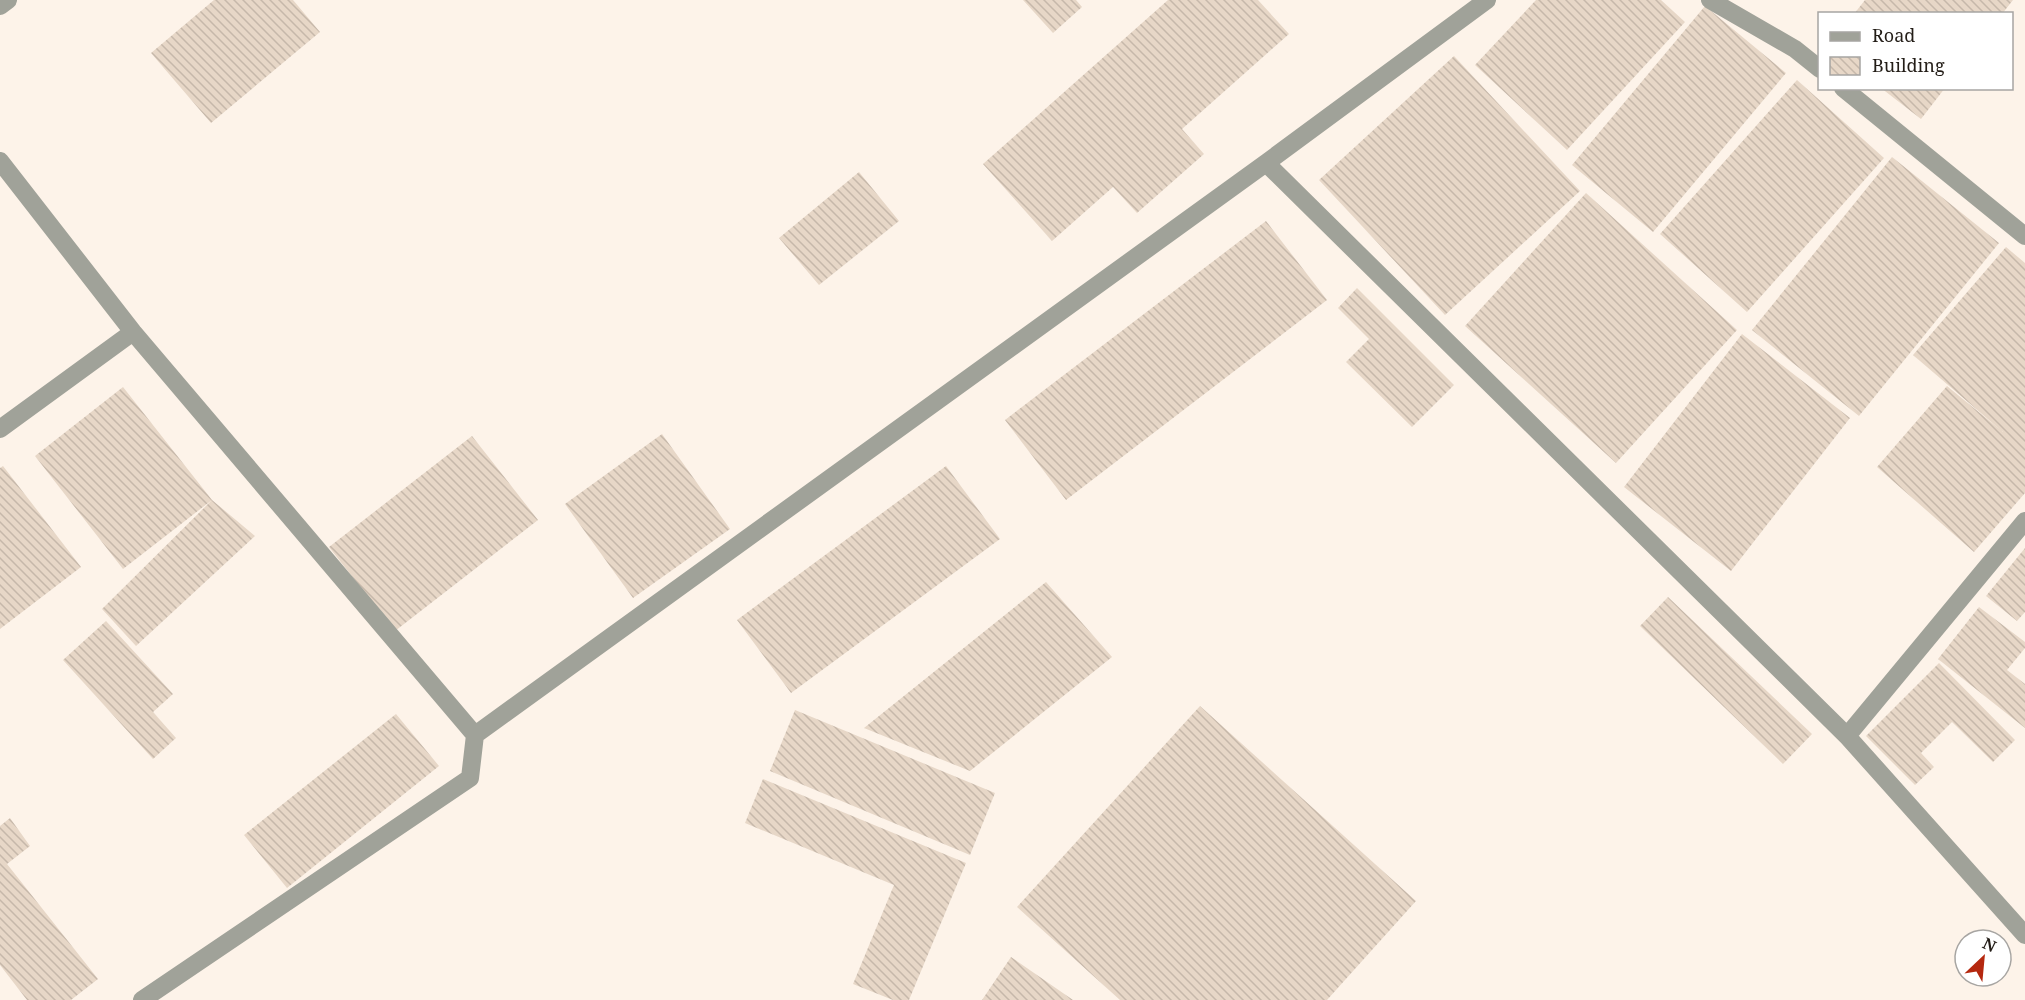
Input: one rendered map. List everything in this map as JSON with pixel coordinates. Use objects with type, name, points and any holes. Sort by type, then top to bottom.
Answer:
[{"type":"street","points":[[0,6],[8,0]]},
{"type":"street","points":[[475,735],[1487,0]]},
{"type":"street","points":[[1710,0],[1795,49],[1818,67]]},
{"type":"street","points":[[1845,90],[2025,236]]},
{"type":"street","points":[[0,161],[133,332],[475,735],[470,778],[142,1000]]},
{"type":"street","points":[[1266,162],[1847,736],[2025,934]]},
{"type":"street","points":[[0,429],[133,332]]},
{"type":"street","points":[[1847,736],[2025,521]]},
{"type":"building","points":[[214,0],[293,0],[320,32],[211,123],[151,53]]},
{"type":"building","points":[[1023,0],[1076,0],[1082,7],[1053,33]]},
{"type":"building","points":[[1168,0],[1258,0],[1289,34],[1182,129],[1204,154],[1137,213],[1113,187],[1052,241],[983,164]]},
{"type":"building","points":[[1536,0],[1661,0],[1685,22],[1567,150],[1475,65]]},
{"type":"building","points":[[1865,0],[2013,0],[2004,12],[1856,12]]},
{"type":"building","points":[[1705,6],[1786,73],[1653,232],[1572,165]]},
{"type":"building","points":[[1454,56],[1580,191],[1445,315],[1319,180]]},
{"type":"building","points":[[1797,80],[1884,158],[1747,312],[1660,234]]},
{"type":"building","points":[[1884,90],[1943,90],[1921,119]]},
{"type":"building","points":[[1892,157],[1999,243],[1859,416],[1752,330]]},
{"type":"building","points":[[859,172],[899,221],[819,285],[779,238]]},
{"type":"building","points":[[1586,193],[1737,330],[1616,463],[1465,326]]},
{"type":"building","points":[[1266,221],[1327,300],[1066,500],[1005,420]]},
{"type":"building","points":[[2006,247],[2025,263],[2025,493],[1974,552],[1877,467],[1947,386],[2003,432],[1913,355]]},
{"type":"building","points":[[1357,288],[1454,385],[1412,427],[1346,362],[1369,339],[1338,308]]},
{"type":"building","points":[[1742,334],[1850,418],[1731,571],[1624,487]]},
{"type":"building","points":[[123,387],[212,500],[123,569],[35,456]]},
{"type":"building","points":[[662,434],[730,529],[633,598],[565,504]]},
{"type":"building","points":[[472,436],[538,520],[395,631],[329,547]]},
{"type":"building","points":[[3,466],[81,567],[0,629],[0,468]]},
{"type":"building","points":[[946,466],[1000,539],[791,693],[737,620]]},
{"type":"building","points":[[212,500],[255,536],[136,646],[102,609]]},
{"type":"building","points":[[2025,548],[2025,612],[2017,621],[1986,596]]},
{"type":"building","points":[[1046,582],[1112,657],[970,771],[864,728]]},
{"type":"building","points":[[1668,597],[1812,734],[1783,764],[1640,626]]},
{"type":"building","points":[[1979,607],[2025,642],[2025,648],[2007,670],[2025,684],[2025,728],[1938,659]]},
{"type":"building","points":[[106,621],[173,694],[153,712],[176,738],[153,759],[63,660]]},
{"type":"building","points":[[1939,663],[2015,740],[1993,762],[1952,722],[1921,753],[1934,767],[1915,785],[1866,736]]},
{"type":"building","points":[[1200,706],[1416,901],[1327,1000],[1120,1000],[1017,907]]},
{"type":"building","points":[[795,710],[995,793],[970,855],[770,771]]},
{"type":"building","points":[[396,714],[439,766],[287,888],[244,835]]},
{"type":"building","points":[[763,779],[966,863],[909,1000],[893,1000],[853,984],[894,885],[745,823]]},
{"type":"building","points":[[10,818],[30,846],[7,864],[98,979],[71,1000],[27,1000],[0,965],[0,826]]},
{"type":"building","points":[[1011,957],[1073,1000],[982,1000]]}]
